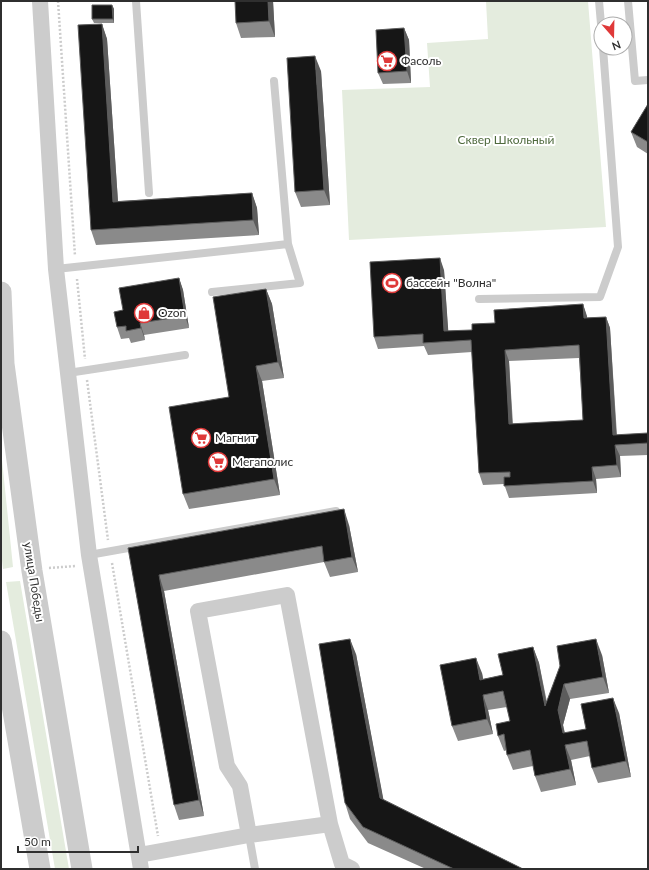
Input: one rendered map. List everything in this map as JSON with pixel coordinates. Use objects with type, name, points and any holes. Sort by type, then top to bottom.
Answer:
[{"type":"street","points":[[40,1],[56,269],[89,555],[140,862],[161,851],[250,835],[330,824]]},
{"type":"street","name":"улица Победы","points":[[1,292],[4,364],[32,571],[82,869]]},
{"type":"street","points":[[250,835],[240,786],[227,766],[198,611],[287,595],[330,824],[342,864],[352,869]]},
{"type":"street","points":[[1,641],[40,869]]},
{"type":"lane","points":[[136,1],[149,193]]},
{"type":"lane","points":[[600,1],[601,16]]},
{"type":"lane","points":[[628,1],[635,81],[648,80]]},
{"type":"lane","points":[[479,299],[600,297],[618,247],[604,56]]},
{"type":"lane","points":[[212,292],[300,283],[288,244],[274,81]]},
{"type":"lane","points":[[56,269],[288,244]]},
{"type":"lane","points":[[68,373],[185,355]]},
{"type":"lane","points":[[89,555],[336,510]]},
{"type":"lane","points":[[250,835],[255,869]]},
{"type":"path","points":[[58,1],[76,266],[86,370],[110,551],[161,851]]},
{"type":"path","points":[[48,568],[76,566]]},
{"type":"green space","name":"Сквер Школьный","points":[[486,1],[588,1],[606,227],[349,240],[342,90],[430,87],[427,43],[488,39]]},
{"type":"green space","points":[[1,450],[13,567],[3,569],[1,552]]},
{"type":"green space","points":[[20,581],[69,869],[55,869],[6,582]]},
{"type":"building","points":[[235,1],[268,1],[269,21],[236,23]]},
{"type":"building","points":[[92,5],[112,5],[113,19],[92,19]]},
{"type":"building","points":[[102,24],[113,202],[252,193],[253,220],[91,230],[78,25]]},
{"type":"building","points":[[404,28],[407,71],[378,73],[376,30]]},
{"type":"building","points":[[315,56],[324,190],[295,192],[287,58]]},
{"type":"building","points":[[648,104],[648,142],[631,132]]},
{"type":"building","points":[[440,258],[444,331],[472,330],[472,324],[495,323],[494,310],[583,304],[584,318],[606,317],[613,435],[648,433],[648,443],[615,445],[617,465],[592,467],[593,481],[504,486],[504,477],[510,477],[510,472],[479,473],[471,340],[423,343],[423,334],[374,337],[370,262]],"holes":[[[579,345],[583,420],[509,424],[505,350]]]},
{"type":"building","points":[[179,278],[185,316],[140,323],[141,328],[126,331],[126,326],[117,327],[114,312],[123,310],[119,288]]},
{"type":"building","points":[[266,289],[278,362],[256,366],[274,479],[183,494],[169,407],[229,397],[213,297]]},
{"type":"building","points":[[344,509],[352,557],[324,562],[322,546],[159,575],[199,800],[174,805],[128,548]]},
{"type":"building","points":[[350,639],[380,798],[523,869],[454,869],[363,827],[345,803],[319,644]]},
{"type":"building","points":[[596,639],[603,677],[564,684],[558,710],[563,733],[586,729],[581,704],[613,698],[626,761],[592,768],[587,741],[565,745],[570,769],[535,776],[530,750],[507,755],[504,734],[498,736],[496,724],[510,721],[503,691],[483,695],[487,719],[452,726],[440,665],[476,658],[480,680],[503,675],[498,654],[533,647],[545,706],[560,666],[557,646]]},
{"type":"place","name":"Фасоль","points":[[387,61]]},
{"type":"place","name":"бассейн \"Волна\"","points":[[392,283]]},
{"type":"place","name":"Ozon","points":[[144,313]]},
{"type":"place","name":"Магнит","points":[[201,438]]},
{"type":"place","name":"Мегаполис","points":[[218,462]]}]
